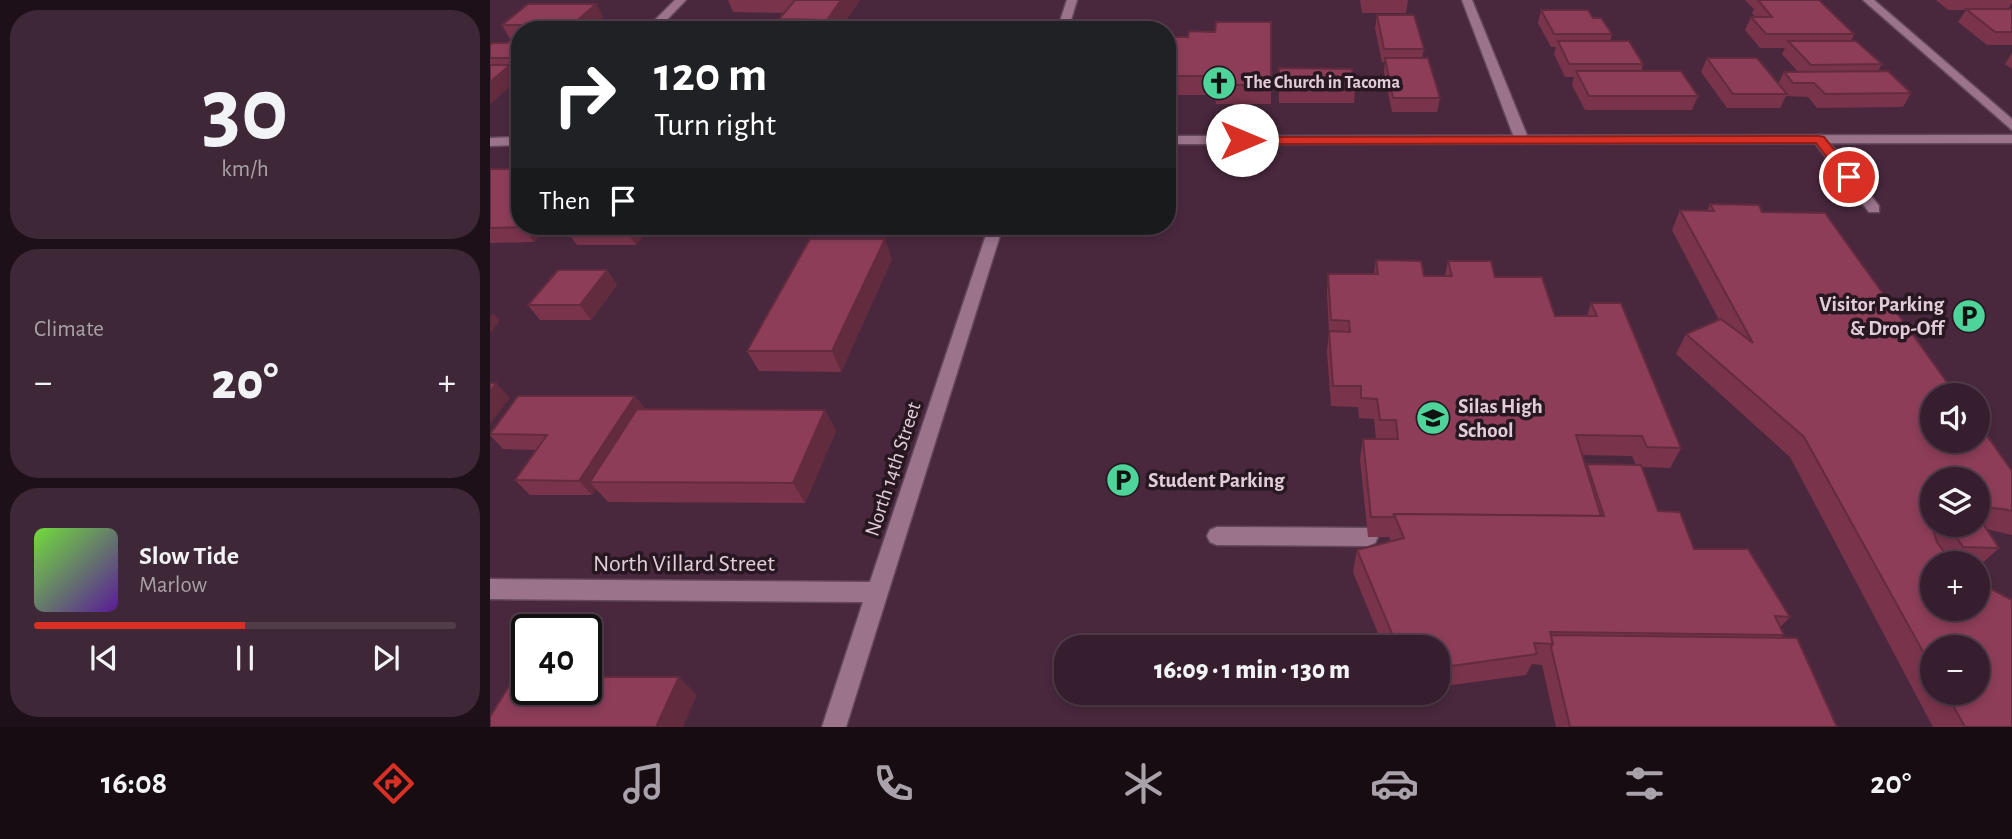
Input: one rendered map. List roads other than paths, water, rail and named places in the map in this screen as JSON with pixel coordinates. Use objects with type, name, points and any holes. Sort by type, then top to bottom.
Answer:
[{"type":"street","points":[[659,21],[681,0]]},
{"type":"street","points":[[1065,21],[1072,0]]},
{"type":"street","points":[[1467,0],[1522,140]]},
{"type":"street","points":[[1868,0],[2012,126]]},
{"type":"street","points":[[1819,139],[1874,209]]},
{"type":"street","points":[[1176,140],[2012,139]]},
{"type":"street","points":[[490,142],[511,141]]},
{"type":"street","name":"North 14th Street","points":[[834,727],[993,235]]},
{"type":"street","points":[[1217,536],[1368,537]]},
{"type":"street","name":"North Villard Street","points":[[490,589],[877,592]]},
{"type":"place","name":"The Church in Tacoma","points":[[1219,83]]},
{"type":"place","name":"Visitor Parking & Drop-Off","points":[[1969,316]]},
{"type":"place","name":"Silas High School","points":[[1433,418]]},
{"type":"place","name":"Student Parking","points":[[1123,480]]}]
